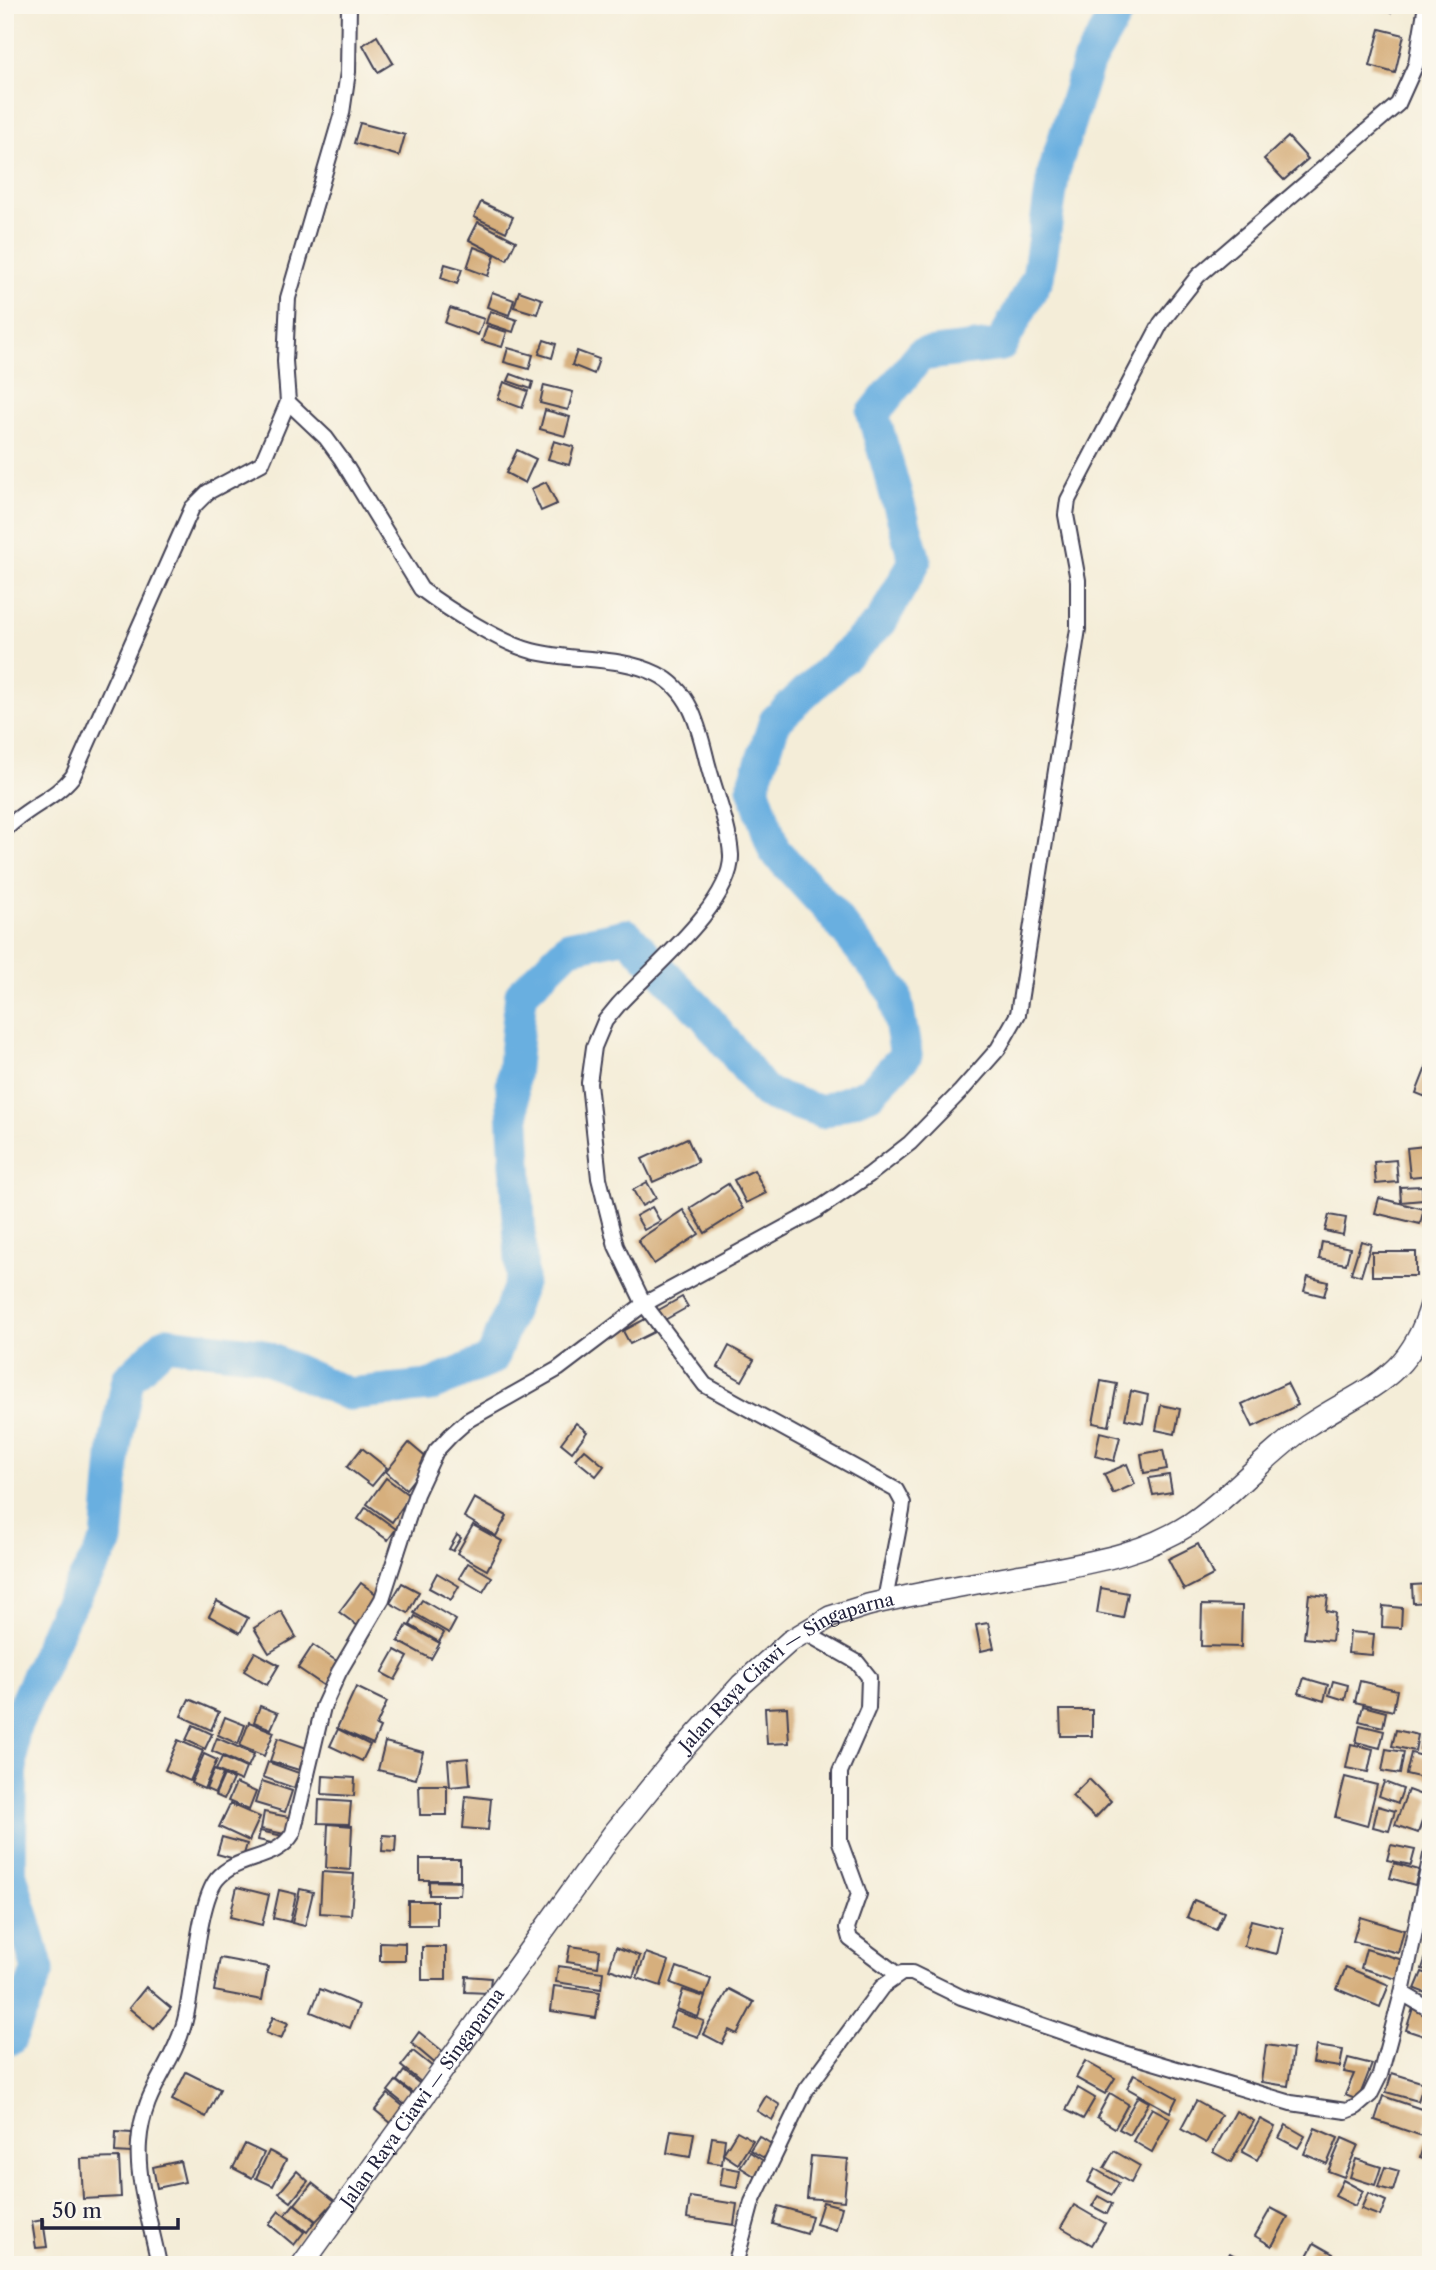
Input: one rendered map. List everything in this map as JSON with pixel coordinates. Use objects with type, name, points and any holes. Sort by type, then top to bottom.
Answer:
[{"type":"main road","name":"Jalan Raya Ciawi — Singaparna","points":[[302,2265],[612,1834],[741,1685],[804,1632],[830,1617],[886,1601],[1126,1556],[1191,1524],[1256,1465],[1307,1426],[1381,1383],[1417,1342],[1431,1305]]},
{"type":"street","points":[[5,830],[18,817],[59,791],[73,776],[192,508],[208,492],[262,463],[288,402],[285,361],[288,298],[342,113],[348,72],[349,5]]},
{"type":"street","points":[[159,2265],[140,2170],[139,2145],[148,2097],[183,2026],[211,1888],[232,1866],[279,1849],[293,1833],[323,1707],[339,1672],[382,1599],[416,1494],[436,1451],[468,1420],[558,1369],[644,1304],[806,1217],[869,1175],[910,1143],[998,1049],[1018,1014],[1021,1000],[1078,629],[1078,580],[1066,515],[1073,485],[1161,323],[1180,296],[1198,276],[1398,104],[1416,65],[1426,5]]},
{"type":"street","points":[[288,402],[326,438],[421,589],[439,602],[531,650],[636,665],[659,675],[675,686],[699,723],[731,858],[729,872],[718,898],[605,1021],[594,1047],[589,1083],[599,1178],[616,1245],[644,1304],[705,1385],[896,1490],[903,1503],[886,1601]]},
{"type":"street","points":[[804,1632],[857,1662],[869,1677],[868,1708],[839,1772],[840,1842],[859,1894],[847,1928],[850,1939],[898,1975]]},
{"type":"street","points":[[735,2265],[752,2202],[806,2090],[882,1987],[898,1975],[912,1973],[961,1997],[1123,2053],[1291,2103],[1346,2111],[1363,2101],[1376,2087],[1402,1993],[1431,1855]]},
{"type":"street","points":[[1402,1993],[1431,2010]]},
{"type":"building","points":[[370,5],[386,5],[386,10]]},
{"type":"building","points":[[1376,5],[1395,5],[1391,13]]},
{"type":"building","points":[[1380,29],[1404,35],[1395,73],[1370,66]]},
{"type":"building","points":[[377,36],[393,63],[378,72],[363,45]]},
{"type":"building","points":[[360,123],[405,135],[399,156],[354,143]]},
{"type":"building","points":[[1288,137],[1308,159],[1284,180],[1264,159]]},
{"type":"building","points":[[481,202],[513,217],[506,232],[474,217]]},
{"type":"building","points":[[478,222],[516,241],[507,260],[469,240]]},
{"type":"building","points":[[474,247],[495,255],[488,276],[467,268]]},
{"type":"building","points":[[445,264],[462,269],[457,284],[441,278]]},
{"type":"building","points":[[519,291],[542,299],[537,314],[514,307]]},
{"type":"building","points":[[492,292],[514,300],[509,315],[487,307]]},
{"type":"building","points":[[450,308],[484,319],[478,335],[445,323]]},
{"type":"building","points":[[490,311],[517,320],[513,332],[486,323]]},
{"type":"building","points":[[487,326],[507,332],[502,347],[482,341]]},
{"type":"building","points":[[544,340],[556,344],[552,358],[539,354]]},
{"type":"building","points":[[508,348],[533,355],[529,369],[504,362]]},
{"type":"building","points":[[577,351],[599,359],[594,374],[572,365]]},
{"type":"building","points":[[511,374],[533,382],[531,389],[508,381]]},
{"type":"building","points":[[504,382],[528,391],[522,408],[498,399]]},
{"type":"building","points":[[544,385],[573,392],[568,410],[540,403]]},
{"type":"building","points":[[545,410],[570,417],[565,436],[540,429]]},
{"type":"building","points":[[554,441],[574,447],[569,465],[548,459]]},
{"type":"building","points":[[517,450],[536,459],[525,483],[506,473]]},
{"type":"building","points":[[546,482],[557,504],[541,511],[531,489]]},
{"type":"building","points":[[1427,1065],[1431,1066],[1431,1099],[1416,1093]]},
{"type":"building","points":[[687,1138],[698,1162],[653,1182],[642,1159]]},
{"type":"building","points":[[1425,1146],[1429,1175],[1410,1177],[1407,1148]]},
{"type":"building","points":[[1396,1160],[1398,1182],[1376,1184],[1374,1162]]},
{"type":"building","points":[[754,1170],[766,1193],[746,1203],[734,1180]]},
{"type":"building","points":[[647,1182],[656,1198],[642,1206],[633,1190]]},
{"type":"building","points":[[728,1184],[743,1209],[705,1233],[690,1208]]},
{"type":"building","points":[[1422,1186],[1423,1200],[1401,1202],[1400,1187]]},
{"type":"building","points":[[1379,1198],[1424,1209],[1420,1224],[1375,1213]]},
{"type":"building","points":[[652,1207],[660,1221],[644,1230],[636,1216]]},
{"type":"building","points":[[683,1210],[699,1234],[654,1264],[638,1240]]},
{"type":"building","points":[[1329,1215],[1346,1218],[1343,1235],[1325,1231]]},
{"type":"building","points":[[1361,1241],[1371,1244],[1361,1276],[1351,1273]]},
{"type":"building","points":[[1322,1242],[1350,1248],[1346,1264],[1319,1259]]},
{"type":"building","points":[[1372,1252],[1416,1252],[1416,1276],[1372,1276]]},
{"type":"building","points":[[1308,1277],[1328,1282],[1324,1296],[1304,1291]]},
{"type":"building","points":[[682,1297],[688,1307],[661,1322],[655,1312]]},
{"type":"building","points":[[647,1318],[654,1332],[630,1344],[623,1331]]},
{"type":"building","points":[[729,1346],[754,1360],[742,1381],[718,1367]]},
{"type":"building","points":[[1101,1381],[1117,1384],[1109,1426],[1093,1423]]},
{"type":"building","points":[[1287,1383],[1298,1405],[1253,1427],[1242,1404]]},
{"type":"building","points":[[1131,1391],[1148,1395],[1143,1423],[1125,1419]]},
{"type":"building","points":[[1161,1405],[1180,1409],[1175,1434],[1156,1430]]},
{"type":"building","points":[[576,1423],[587,1432],[572,1452],[561,1443]]},
{"type":"building","points":[[1100,1432],[1120,1437],[1114,1461],[1095,1456]]},
{"type":"building","points":[[409,1443],[429,1460],[406,1489],[386,1472]]},
{"type":"building","points":[[362,1448],[387,1468],[372,1486],[347,1467]]},
{"type":"building","points":[[584,1449],[604,1466],[596,1476],[575,1459]]},
{"type":"building","points":[[1163,1450],[1167,1469],[1144,1473],[1141,1454]]},
{"type":"building","points":[[1127,1464],[1135,1484],[1113,1494],[1104,1474]]},
{"type":"building","points":[[1169,1475],[1172,1492],[1153,1495],[1149,1478]]},
{"type":"building","points":[[386,1478],[410,1496],[392,1522],[367,1504]]},
{"type":"building","points":[[474,1498],[507,1516],[496,1536],[464,1517]]},
{"type":"building","points":[[366,1507],[396,1529],[388,1540],[358,1519]]},
{"type":"building","points":[[473,1525],[502,1541],[487,1570],[457,1553]]},
{"type":"building","points":[[457,1535],[461,1538],[453,1551],[449,1549]]},
{"type":"building","points":[[1198,1544],[1213,1575],[1184,1590],[1168,1559]]},
{"type":"building","points":[[468,1563],[492,1577],[483,1592],[459,1578]]},
{"type":"building","points":[[437,1573],[459,1586],[451,1600],[429,1588]]},
{"type":"building","points":[[361,1583],[380,1597],[358,1626],[339,1612]]},
{"type":"building","points":[[402,1583],[419,1592],[408,1613],[390,1603]]},
{"type":"building","points":[[1431,1584],[1431,1602],[1413,1603],[1412,1585]]},
{"type":"building","points":[[1101,1588],[1128,1593],[1123,1618],[1097,1613]]},
{"type":"building","points":[[1309,1594],[1328,1596],[1326,1611],[1335,1613],[1332,1641],[1304,1638]]},
{"type":"building","points":[[422,1600],[456,1620],[449,1633],[414,1613]]},
{"type":"building","points":[[217,1601],[248,1618],[240,1633],[209,1616]]},
{"type":"building","points":[[1202,1605],[1242,1606],[1241,1647],[1201,1646]]},
{"type":"building","points":[[1383,1606],[1402,1608],[1401,1628],[1382,1627]]},
{"type":"building","points":[[281,1611],[296,1637],[269,1653],[254,1628]]},
{"type":"building","points":[[415,1616],[444,1633],[439,1642],[410,1625]]},
{"type":"building","points":[[988,1623],[994,1648],[981,1651],[976,1625]]},
{"type":"building","points":[[407,1625],[440,1643],[431,1659],[398,1641]]},
{"type":"building","points":[[1350,1632],[1374,1634],[1372,1655],[1348,1653]]},
{"type":"building","points":[[313,1645],[341,1664],[326,1687],[298,1668]]},
{"type":"building","points":[[395,1650],[408,1657],[395,1680],[382,1673]]},
{"type":"building","points":[[255,1652],[279,1665],[267,1685],[244,1671]]},
{"type":"building","points":[[1304,1678],[1328,1685],[1324,1701],[1299,1693]]},
{"type":"building","points":[[1333,1681],[1348,1685],[1345,1700],[1329,1695]]},
{"type":"building","points":[[1360,1681],[1397,1690],[1393,1711],[1355,1702]]},
{"type":"building","points":[[356,1687],[387,1702],[376,1726],[380,1728],[373,1744],[337,1728]]},
{"type":"building","points":[[189,1699],[219,1712],[211,1730],[181,1716]]},
{"type":"building","points":[[260,1706],[278,1713],[271,1729],[254,1722]]},
{"type":"building","points":[[1363,1706],[1386,1712],[1383,1727],[1359,1721]]},
{"type":"building","points":[[787,1707],[789,1743],[767,1744],[765,1708]]},
{"type":"building","points":[[1060,1710],[1092,1710],[1092,1736],[1061,1736]]},
{"type":"building","points":[[225,1717],[245,1725],[238,1744],[218,1735]]},
{"type":"building","points":[[249,1722],[274,1732],[264,1756],[240,1746]]},
{"type":"building","points":[[1424,1724],[1431,1726],[1431,1751],[1420,1749]]},
{"type":"building","points":[[193,1725],[212,1734],[205,1749],[186,1740]]},
{"type":"building","points":[[1360,1725],[1384,1731],[1380,1748],[1356,1742]]},
{"type":"building","points":[[338,1729],[370,1745],[362,1761],[330,1746]]},
{"type":"building","points":[[1396,1730],[1418,1735],[1415,1751],[1392,1746]]},
{"type":"building","points":[[217,1738],[254,1754],[248,1767],[212,1751]]},
{"type":"building","points":[[278,1738],[307,1748],[299,1770],[270,1761]]},
{"type":"building","points":[[178,1740],[203,1751],[190,1781],[165,1770]]},
{"type":"building","points":[[385,1742],[423,1752],[416,1779],[378,1770]]},
{"type":"building","points":[[1351,1744],[1373,1749],[1368,1772],[1346,1768]]},
{"type":"building","points":[[1386,1749],[1404,1752],[1400,1774],[1382,1771]]},
{"type":"building","points":[[1411,1753],[1431,1758],[1431,1780],[1406,1774]]},
{"type":"building","points":[[204,1754],[217,1760],[204,1789],[191,1783]]},
{"type":"building","points":[[222,1757],[246,1768],[241,1781],[216,1770]]},
{"type":"building","points":[[468,1758],[470,1785],[450,1787],[448,1760]]},
{"type":"building","points":[[268,1762],[299,1773],[294,1788],[263,1777]]},
{"type":"building","points":[[214,1770],[223,1774],[215,1793],[206,1789]]},
{"type":"building","points":[[224,1775],[233,1779],[224,1799],[215,1795]]},
{"type":"building","points":[[323,1776],[355,1778],[354,1796],[322,1794]]},
{"type":"building","points":[[1345,1777],[1377,1785],[1367,1826],[1335,1817]]},
{"type":"building","points":[[1089,1779],[1111,1801],[1095,1818],[1072,1796]]},
{"type":"building","points":[[262,1781],[292,1791],[285,1812],[255,1803]]},
{"type":"building","points":[[1384,1782],[1403,1789],[1398,1803],[1379,1796]]},
{"type":"building","points":[[236,1783],[256,1792],[249,1810],[228,1801]]},
{"type":"building","points":[[419,1785],[447,1785],[447,1815],[420,1815]]},
{"type":"building","points":[[1408,1790],[1430,1798],[1418,1833],[1395,1825]]},
{"type":"building","points":[[466,1796],[491,1799],[488,1830],[463,1828]]},
{"type":"building","points":[[319,1800],[351,1802],[349,1824],[318,1823]]},
{"type":"building","points":[[230,1804],[260,1817],[249,1841],[219,1827]]},
{"type":"building","points":[[1378,1806],[1395,1811],[1389,1831],[1373,1827]]},
{"type":"building","points":[[264,1812],[293,1818],[289,1835],[261,1829]]},
{"type":"building","points":[[328,1824],[352,1826],[350,1870],[326,1868]]},
{"type":"building","points":[[260,1831],[283,1836],[281,1845],[258,1840]]},
{"type":"building","points":[[383,1835],[396,1836],[395,1852],[382,1851]]},
{"type":"building","points":[[222,1837],[247,1844],[242,1861],[217,1854]]},
{"type":"building","points":[[1391,1845],[1415,1850],[1411,1865],[1387,1860]]},
{"type":"building","points":[[420,1859],[460,1859],[460,1880],[420,1880]]},
{"type":"building","points":[[1394,1863],[1419,1870],[1415,1885],[1390,1878]]},
{"type":"building","points":[[322,1872],[354,1874],[351,1915],[320,1913]]},
{"type":"building","points":[[429,1881],[461,1882],[460,1895],[429,1895]]},
{"type":"building","points":[[237,1887],[269,1895],[262,1925],[230,1917]]},
{"type":"building","points":[[300,1889],[313,1892],[305,1926],[292,1923]]},
{"type":"building","points":[[279,1890],[296,1894],[290,1922],[273,1918]]},
{"type":"building","points":[[1194,1900],[1224,1912],[1216,1930],[1187,1917]]},
{"type":"building","points":[[408,1901],[437,1901],[437,1925],[408,1925]]},
{"type":"building","points":[[1360,1917],[1404,1930],[1398,1953],[1353,1941]]},
{"type":"building","points":[[1251,1920],[1283,1928],[1277,1954],[1244,1946]]},
{"type":"building","points":[[380,1942],[405,1943],[405,1961],[380,1961]]},
{"type":"building","points":[[570,1946],[600,1950],[598,1967],[567,1962]]},
{"type":"building","points":[[422,1947],[446,1947],[446,1980],[422,1980]]},
{"type":"building","points":[[616,1947],[640,1956],[633,1977],[609,1969]]},
{"type":"building","points":[[1366,1949],[1406,1961],[1400,1980],[1361,1968]]},
{"type":"building","points":[[1428,1950],[1431,1951],[1431,1971],[1422,1969]]},
{"type":"building","points":[[646,1953],[669,1961],[661,1986],[637,1978]]},
{"type":"building","points":[[220,1958],[268,1967],[262,2000],[214,1991]]},
{"type":"building","points":[[558,1966],[603,1972],[601,1989],[556,1982]]},
{"type":"building","points":[[677,1967],[711,1979],[705,1996],[671,1983]]},
{"type":"building","points":[[1346,1967],[1389,1985],[1380,2007],[1337,1989]]},
{"type":"building","points":[[1422,1972],[1431,1975],[1431,1995],[1415,1989]]},
{"type":"building","points":[[466,1976],[491,1978],[489,1993],[465,1992]]},
{"type":"building","points":[[554,1986],[600,1992],[596,2018],[551,2011]]},
{"type":"building","points":[[146,1987],[171,2008],[154,2029],[129,2008]]},
{"type":"building","points":[[320,1989],[359,2005],[350,2028],[311,2012]]},
{"type":"building","points":[[729,1989],[754,2002],[737,2034],[729,2030],[722,2044],[703,2034]]},
{"type":"building","points":[[683,1990],[705,1997],[698,2017],[677,2009]]},
{"type":"building","points":[[1414,2005],[1431,2013],[1424,2036],[1406,2030]]},
{"type":"building","points":[[676,2011],[704,2021],[698,2037],[670,2027]]},
{"type":"building","points":[[273,2017],[288,2023],[281,2039],[266,2033]]},
{"type":"building","points":[[419,2032],[446,2054],[437,2065],[411,2043]]},
{"type":"building","points":[[1266,2045],[1293,2049],[1288,2086],[1261,2082]]},
{"type":"building","points":[[1316,2046],[1343,2050],[1340,2067],[1313,2063]]},
{"type":"building","points":[[413,2051],[433,2067],[421,2082],[401,2066]]},
{"type":"building","points":[[1348,2058],[1372,2064],[1358,2100],[1345,2095],[1354,2074],[1344,2072]]},
{"type":"building","points":[[1085,2061],[1115,2078],[1105,2094],[1076,2078]]},
{"type":"building","points":[[1431,2070],[1431,2099],[1423,2097]]},
{"type":"building","points":[[404,2071],[420,2084],[413,2093],[397,2081]]},
{"type":"building","points":[[186,2072],[220,2089],[206,2117],[172,2100]]},
{"type":"building","points":[[1392,2073],[1424,2083],[1418,2101],[1386,2092]]},
{"type":"building","points":[[1134,2074],[1177,2098],[1170,2112],[1127,2088]]},
{"type":"building","points":[[396,2081],[413,2095],[405,2105],[388,2091]]},
{"type":"building","points":[[1078,2088],[1095,2098],[1083,2119],[1066,2110]]},
{"type":"building","points":[[1110,2093],[1128,2104],[1115,2128],[1097,2117]]},
{"type":"building","points":[[388,2094],[404,2107],[391,2123],[375,2110]]},
{"type":"building","points":[[766,2096],[780,2105],[772,2120],[757,2111]]},
{"type":"building","points":[[1138,2096],[1149,2102],[1130,2135],[1119,2129]]},
{"type":"building","points":[[1383,2096],[1430,2112],[1422,2136],[1375,2120]]},
{"type":"building","points":[[1196,2101],[1221,2115],[1206,2143],[1181,2129]]},
{"type":"building","points":[[1152,2108],[1170,2118],[1152,2152],[1133,2141]]},
{"type":"building","points":[[1236,2111],[1254,2121],[1231,2162],[1213,2152]]},
{"type":"building","points":[[1260,2119],[1275,2127],[1257,2160],[1242,2152]]},
{"type":"building","points":[[1286,2125],[1305,2136],[1298,2148],[1279,2138]]},
{"type":"building","points":[[1315,2128],[1338,2138],[1327,2164],[1304,2154]]},
{"type":"building","points":[[671,2130],[694,2133],[690,2157],[667,2153]]},
{"type":"building","points":[[737,2131],[753,2140],[738,2164],[723,2154]]},
{"type":"building","points":[[116,2132],[132,2133],[131,2153],[115,2152]]},
{"type":"building","points":[[759,2136],[776,2147],[768,2160],[750,2150]]},
{"type":"building","points":[[712,2137],[725,2139],[722,2164],[708,2162]]},
{"type":"building","points":[[1342,2138],[1358,2145],[1344,2177],[1328,2171]]},
{"type":"building","points":[[1425,2140],[1431,2142],[1431,2160],[1420,2157]]},
{"type":"building","points":[[245,2144],[264,2153],[252,2178],[233,2168]]},
{"type":"building","points":[[269,2151],[286,2160],[273,2186],[256,2178]]},
{"type":"building","points":[[1114,2151],[1140,2166],[1131,2183],[1104,2168]]},
{"type":"building","points":[[750,2152],[765,2162],[756,2177],[740,2167]]},
{"type":"building","points":[[811,2156],[848,2159],[844,2201],[807,2198]]},
{"type":"building","points":[[119,2158],[121,2197],[83,2199],[81,2159]]},
{"type":"building","points":[[1356,2159],[1381,2167],[1375,2185],[1350,2177]]},
{"type":"building","points":[[180,2161],[185,2182],[157,2188],[153,2167]]},
{"type":"building","points":[[723,2167],[740,2170],[737,2188],[720,2185]]},
{"type":"building","points":[[1385,2167],[1399,2171],[1393,2191],[1378,2187]]},
{"type":"building","points":[[1095,2169],[1119,2183],[1112,2195],[1088,2182]]},
{"type":"building","points":[[297,2171],[308,2181],[291,2202],[279,2193]]},
{"type":"building","points":[[1343,2180],[1363,2191],[1355,2206],[1335,2196]]},
{"type":"building","points":[[312,2183],[335,2201],[316,2221],[295,2204]]},
{"type":"building","points":[[1368,2193],[1386,2201],[1380,2216],[1361,2209]]},
{"type":"building","points":[[1098,2196],[1112,2204],[1107,2214],[1092,2206]]},
{"type":"building","points":[[690,2197],[737,2204],[734,2225],[687,2218]]},
{"type":"building","points":[[823,2202],[842,2207],[836,2230],[816,2224]]},
{"type":"building","points":[[294,2204],[315,2221],[307,2232],[285,2215]]},
{"type":"building","points":[[1074,2205],[1105,2223],[1092,2245],[1061,2227]]},
{"type":"building","points":[[778,2206],[812,2216],[807,2234],[773,2224]]},
{"type":"building","points":[[1271,2208],[1288,2217],[1272,2246],[1255,2236]]},
{"type":"building","points":[[279,2211],[304,2232],[294,2245],[269,2224]]},
{"type":"building","points":[[43,2220],[47,2247],[36,2248],[32,2222]]},
{"type":"building","points":[[1314,2243],[1333,2254],[1327,2265],[1302,2265]]},
{"type":"building","points":[[1230,2253],[1251,2265],[1224,2265]]},
{"type":"waterway","points":[[5,2040],[10,2039],[38,1970],[10,1871],[12,1733],[64,1615],[107,1541],[115,1446],[128,1379],[166,1343],[258,1354],[348,1394],[429,1386],[492,1359],[522,1280],[512,1087],[521,994],[569,947],[627,935],[705,1016],[766,1093],[821,1112],[870,1093],[906,1055],[895,993],[831,912],[774,850],[753,787],[775,721],[881,622],[915,561],[873,414],[920,355],[1001,345],[1038,277],[1054,171],[1088,63],[1121,5]]}]
